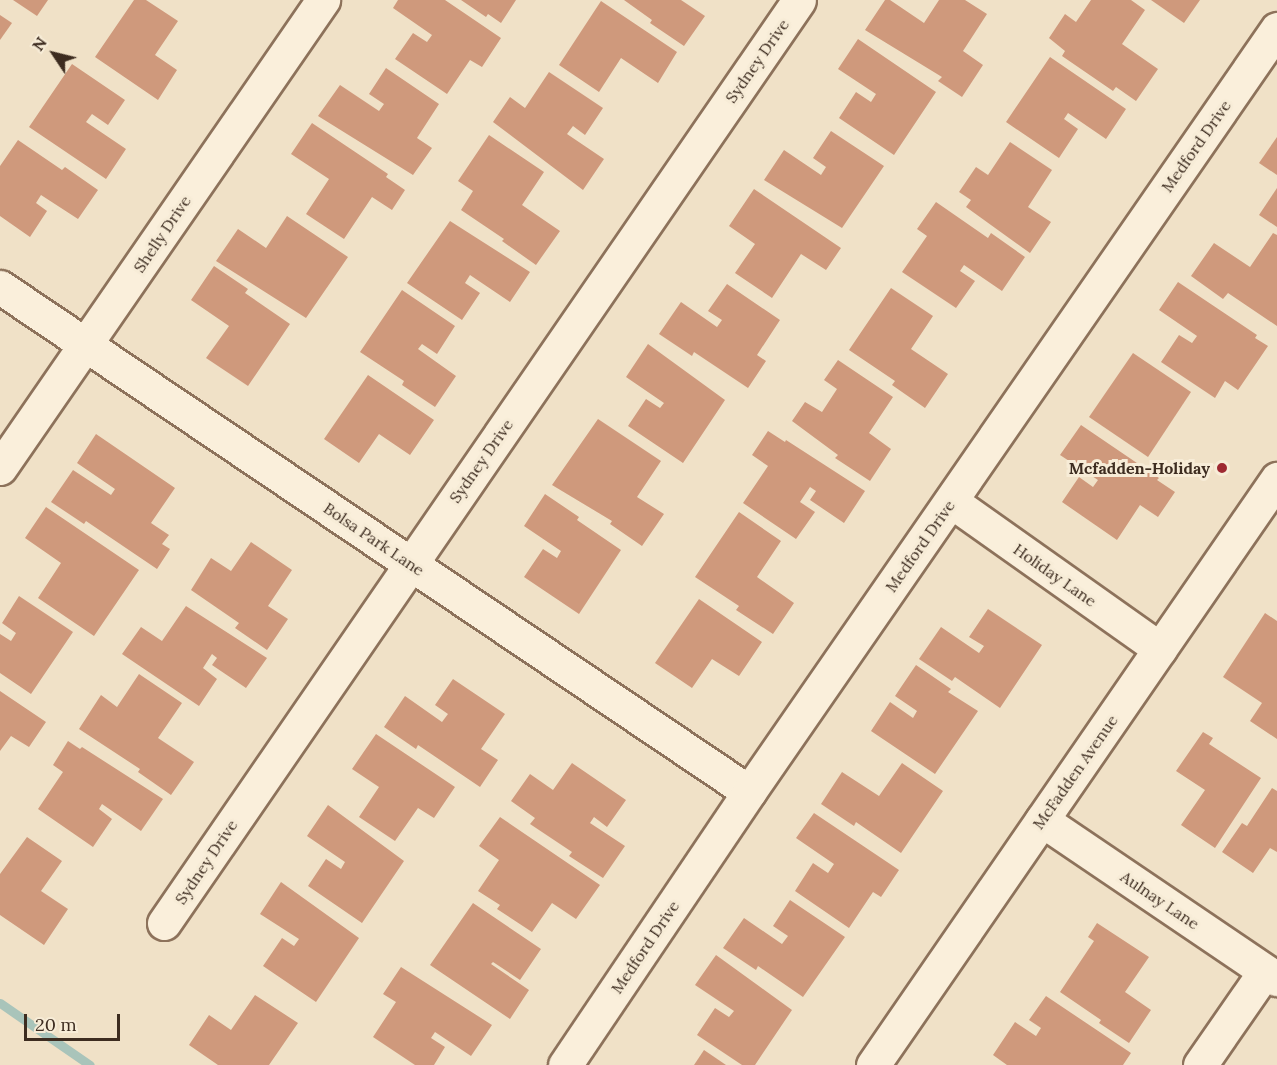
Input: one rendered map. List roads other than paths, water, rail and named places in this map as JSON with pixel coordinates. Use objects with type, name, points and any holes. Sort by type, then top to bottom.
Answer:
[{"type":"street","name":"Shelly Drive","points":[[0,468],[323,0]]},
{"type":"street","name":"Sydney Drive","points":[[164,923],[799,0]]},
{"type":"street","name":"Medford Drive","points":[[565,1065],[749,792],[1277,29]]},
{"type":"street","name":"Bolsa Park Lane","points":[[0,286],[749,792]]},
{"type":"street","name":"McFadden Avenue","points":[[873,1065],[1277,479]]},
{"type":"street","name":"Holiday Lane","points":[[951,501],[1160,649]]},
{"type":"street","name":"Aulnay Lane","points":[[1042,820],[1271,975]]},
{"type":"street","points":[[1200,1065],[1271,975]]},
{"type":"waterway","points":[[0,1003],[90,1065]]},
{"type":"place","name":"Mcfadden-Holiday","points":[[1222,468]]}]
